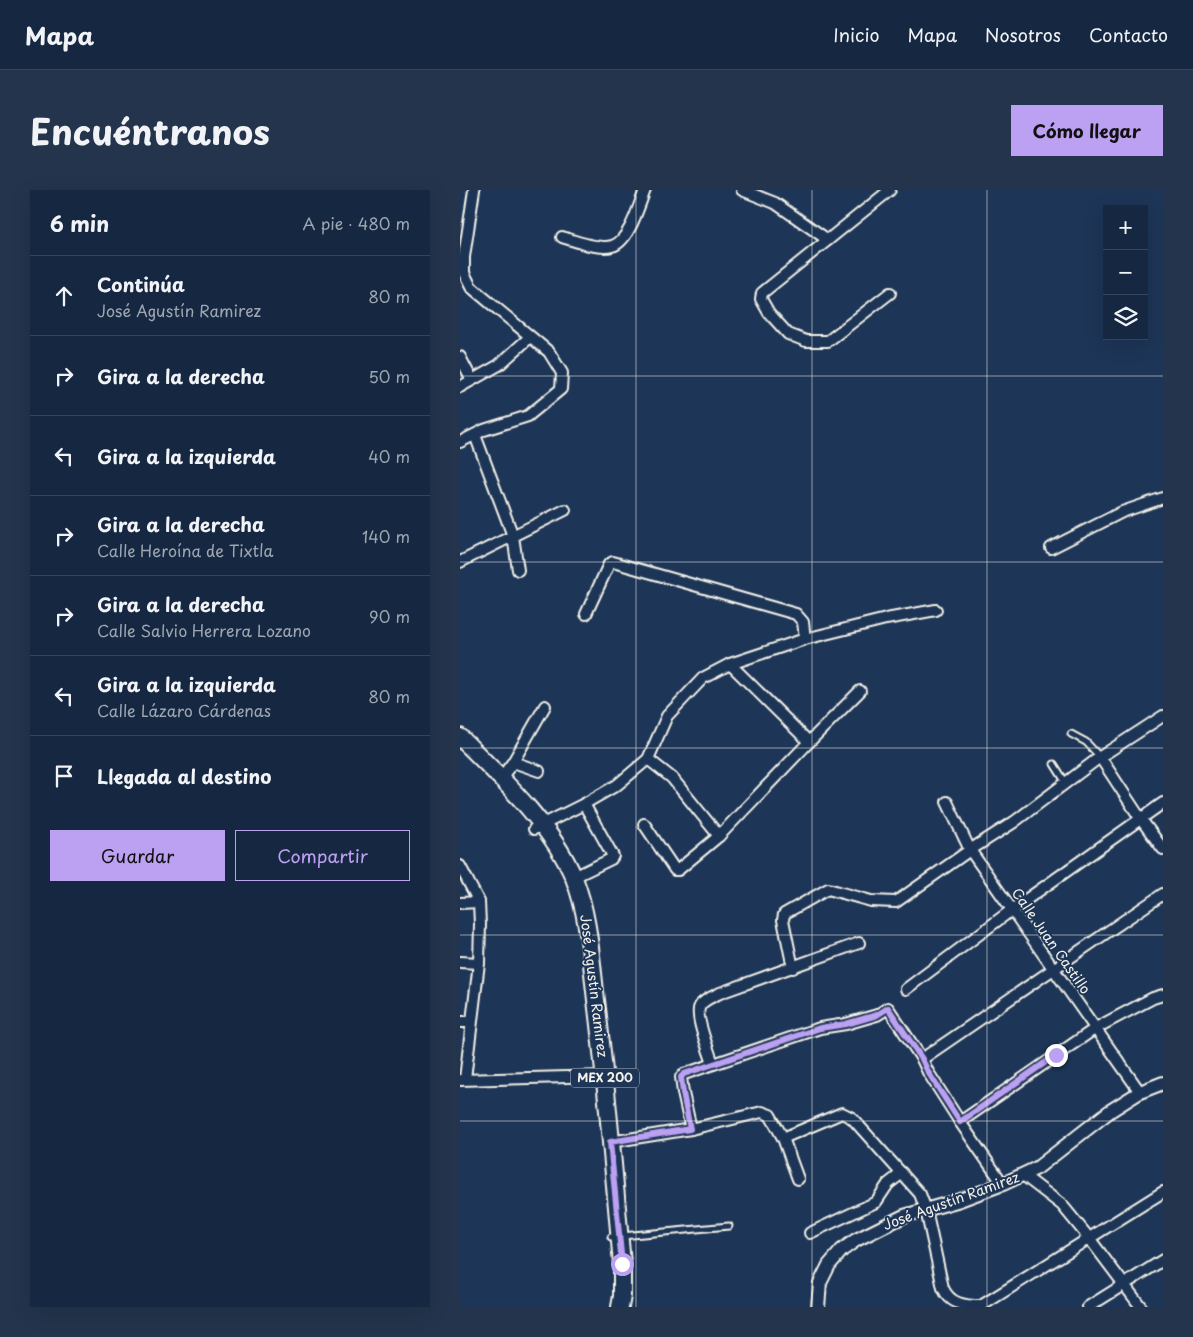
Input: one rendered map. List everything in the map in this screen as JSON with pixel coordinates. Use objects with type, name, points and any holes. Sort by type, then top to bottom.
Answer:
[{"type":"main road","name":"José Agustín Ramirez","points":[[460,737],[501,778],[537,826],[558,862],[575,909],[610,1142],[615,1236],[614,1300],[611,1307]]},
{"type":"main road","name":"José Agustín Ramirez","points":[[460,750],[537,826],[562,854],[574,877],[584,907],[600,1077],[600,1115],[615,1236],[622,1264],[620,1307]]},
{"type":"street","points":[[460,442],[484,430],[528,416],[561,389],[562,372],[549,352],[472,287],[464,273],[464,257],[474,190]]},
{"type":"street","points":[[562,237],[594,246],[613,246],[623,239],[631,226],[645,190]]},
{"type":"street","points":[[742,190],[775,203],[828,240]]},
{"type":"street","points":[[890,190],[762,292],[760,299],[769,313],[788,334],[806,341],[828,341],[890,293]]},
{"type":"street","points":[[460,387],[499,364],[530,337]]},
{"type":"street","points":[[460,357],[472,380]]},
{"type":"street","points":[[474,435],[513,536],[518,570]]},
{"type":"street","points":[[1051,548],[1122,512],[1163,498]]},
{"type":"street","points":[[460,562],[565,510]]},
{"type":"street","points":[[586,614],[609,564],[613,562],[796,614],[803,622],[805,639]]},
{"type":"street","points":[[537,826],[584,804],[617,785],[648,759],[667,716],[703,678],[730,664],[805,639],[886,619],[936,610]]},
{"type":"street","points":[[730,664],[809,742]]},
{"type":"street","points":[[644,824],[675,870],[678,870],[719,836],[860,690]]},
{"type":"street","points":[[501,778],[513,762],[545,706]]},
{"type":"street","points":[[793,968],[783,920],[784,914],[828,889],[871,901],[896,902],[970,850],[1014,822],[1100,757],[1163,716]]},
{"type":"street","points":[[1100,757],[1163,849]]},
{"type":"street","points":[[648,759],[672,778],[719,836]]},
{"type":"street","points":[[513,762],[538,771]]},
{"type":"street","name":"Calle Juan Castillo","points":[[947,802],[970,850],[1055,968],[1140,1092]]},
{"type":"street","points":[[906,989],[1013,909],[1163,803]]},
{"type":"street","points":[[574,877],[612,859],[584,804]]},
{"type":"street","points":[[460,866],[479,902],[479,963],[462,1079],[600,1077]]},
{"type":"street","points":[[922,1059],[1163,894]]},
{"type":"street","points":[[460,902],[479,902]]},
{"type":"street","points":[[713,1064],[698,1016],[698,1007],[702,1003],[720,993],[859,943]]},
{"type":"street","points":[[460,962],[479,963]]},
{"type":"street","points":[[960,1122],[1096,1028],[1153,998],[1163,995]]},
{"type":"street","points":[[690,1129],[681,1077],[684,1074],[820,1028],[846,1024],[877,1015],[888,1008],[922,1059],[928,1072],[960,1122],[1003,1184]]},
{"type":"street","points":[[460,1022],[471,1022]]},
{"type":"street","name":"José Agustín Ramirez","points":[[818,1307],[820,1283],[829,1265],[842,1250],[856,1240],[904,1216],[1003,1184],[1036,1168],[1110,1111],[1140,1092],[1163,1083]]},
{"type":"street","points":[[610,1142],[690,1129],[762,1112],[770,1115],[782,1138],[798,1179]]},
{"type":"street","points":[[782,1138],[842,1113],[852,1118],[920,1194],[926,1210],[943,1288],[947,1297],[958,1304],[971,1306],[981,1306],[1163,1192]]},
{"type":"street","points":[[810,1233],[876,1202],[888,1184],[902,1173]]},
{"type":"street","points":[[1023,1174],[1062,1206],[1124,1283],[1140,1307]]},
{"type":"street","points":[[1088,1307],[1163,1260]]},
{"type":"lane","points":[[1071,734],[1086,742],[1100,757]]},
{"type":"lane","points":[[1054,764],[1067,783]]},
{"type":"lane","points":[[615,1236],[729,1226]]},
{"type":"route","points":[[622,1264],[610,1142],[690,1129],[681,1077],[684,1074],[820,1028],[846,1024],[877,1015],[888,1008],[922,1059],[928,1072],[960,1122],[1056,1055]]}]
